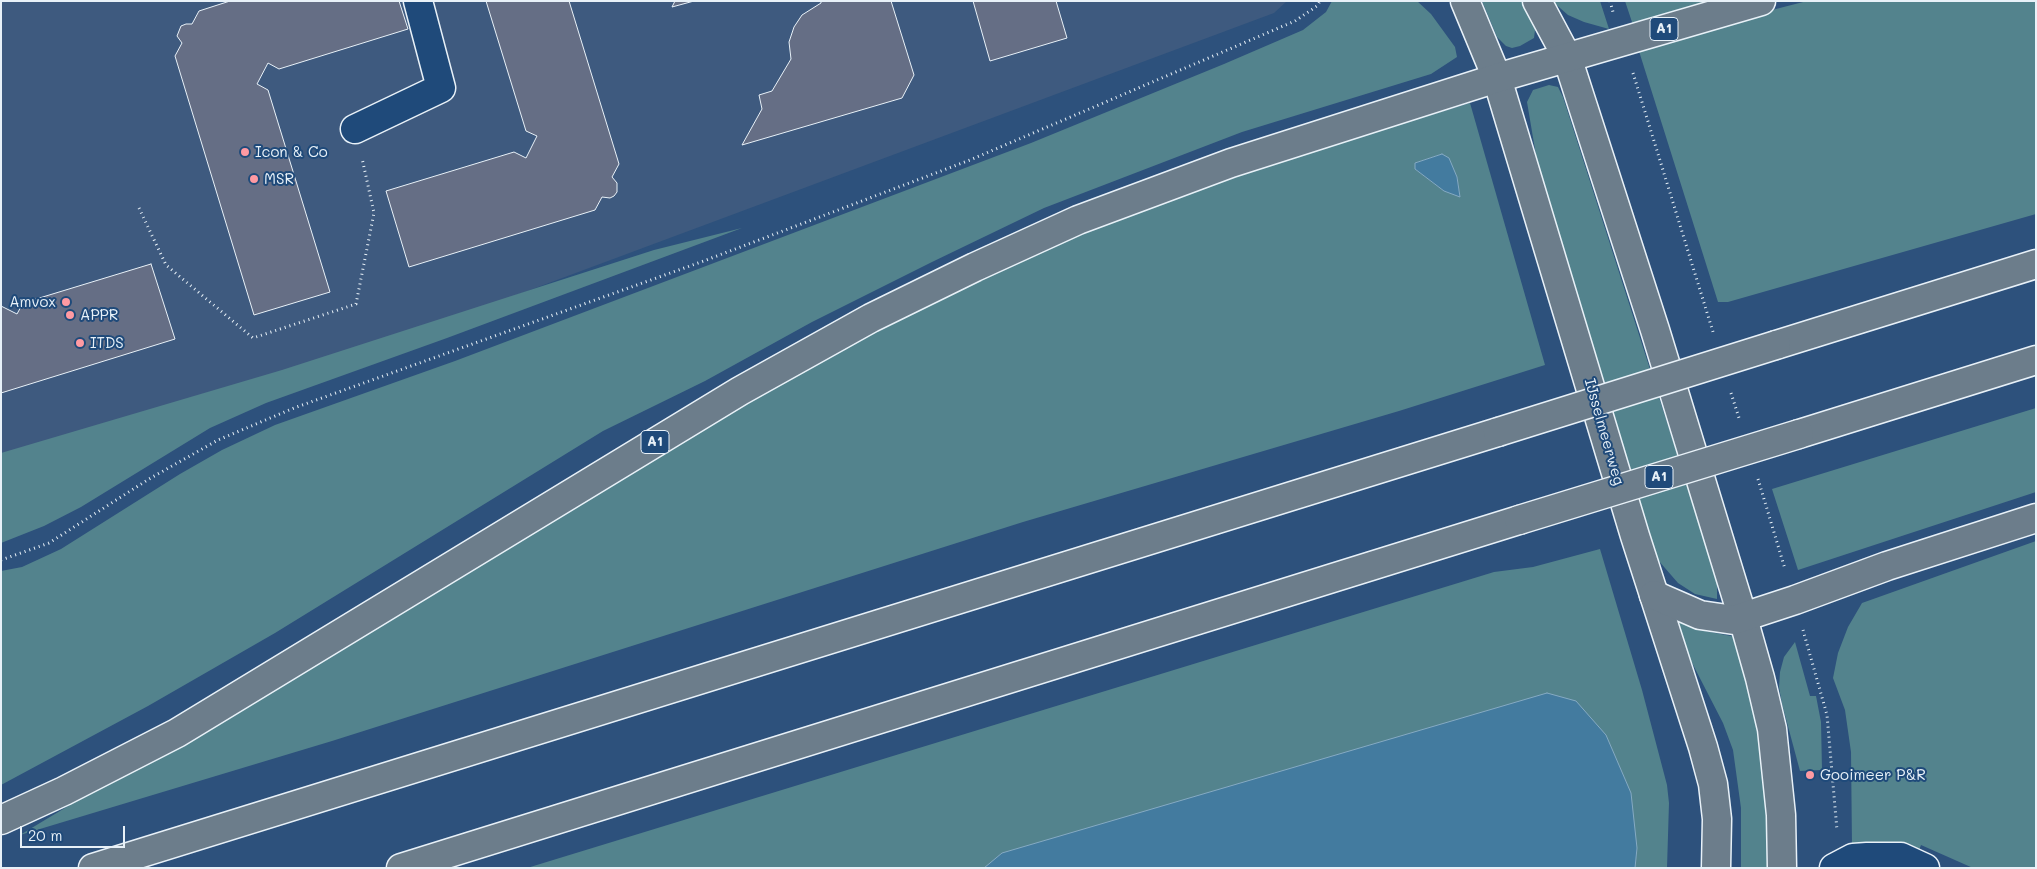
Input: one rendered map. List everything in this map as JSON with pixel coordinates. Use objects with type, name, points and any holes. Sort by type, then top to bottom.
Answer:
[{"type":"main road","name":"IJsselmeerweg","points":[[1465,1],[1497,78],[1635,536],[1703,747],[1713,784],[1717,818],[1716,868]]},
{"type":"main road","points":[[1537,1],[1567,58],[1658,339],[1744,618],[1772,729],[1781,815],[1782,868]]},
{"type":"main road","name":"A1","points":[[1,820],[64,791],[177,733],[740,391],[871,318],[975,267],[1078,220],[1231,163],[1497,78],[1761,1]]},
{"type":"main road","points":[[93,868],[2036,264]]},
{"type":"main road","name":"A1","points":[[401,868],[2036,360]]},
{"type":"main road","points":[[1654,595],[1700,615],[1734,620],[1744,618],[1887,566],[2036,518]]},
{"type":"lane","points":[[355,130],[441,88],[418,1]]},
{"type":"lane","points":[[1834,868],[1853,858],[1867,856],[1901,857],[1925,868]]},
{"type":"path","points":[[1,560],[49,543],[149,479],[218,440],[294,408],[701,262],[970,160],[1294,20],[1317,6],[1320,1]]},
{"type":"path","points":[[140,208],[166,265],[253,338],[356,304],[374,213],[355,130]]},
{"type":"shaded area","points":[[1,1],[1287,1],[1274,13],[197,414],[1,471]]},
{"type":"shaded area","points":[[1442,154],[1449,158],[1457,177],[1460,197],[1444,191],[1415,169],[1415,163]]},
{"type":"shaded area","points":[[1547,693],[1576,701],[1606,735],[1631,793],[1637,848],[1635,868],[984,868],[1002,853]]},
{"type":"green space","points":[[1332,1],[1417,1],[1431,14],[1455,47],[1457,57],[1431,74],[1242,132],[1044,208],[812,322],[705,381],[603,431],[275,633],[148,706],[1,785],[1,571],[22,567],[61,549],[180,474],[222,450],[275,425],[455,361],[1031,143],[1303,30],[1326,12]]},
{"type":"green space","points":[[1482,1],[1523,1],[1535,30],[1534,38],[1520,46],[1512,48],[1506,46],[1497,37]]},
{"type":"green space","points":[[1552,1],[1600,1],[1609,29],[1568,15]]},
{"type":"green space","points":[[1625,1],[1720,1],[1633,25]]},
{"type":"green space","points":[[1807,1],[2036,1],[2036,214],[1728,302],[1718,302],[1638,48],[1710,26]]},
{"type":"green space","points":[[1549,85],[1558,87],[1563,97],[1712,563],[1717,583],[1717,599],[1695,594],[1678,583],[1658,560],[1650,536],[1539,173],[1527,102],[1533,90]]},
{"type":"green space","points":[[1470,103],[1545,365],[1399,411],[1023,522],[332,741],[20,835],[789,372],[1019,261],[1123,217],[1275,162]],"holes":[[[1442,154],[1457,177],[1460,196],[1444,191],[1415,169],[1415,163]]]},
{"type":"green space","points":[[742,228],[266,403],[210,428],[81,507],[44,526],[1,543],[1,453],[282,370],[654,250]]},
{"type":"green space","points":[[2036,408],[2036,492],[1798,570],[1772,489]]},
{"type":"green space","points":[[2036,541],[2036,868],[1973,868],[1921,845],[1918,853],[1852,847],[1851,752],[1845,710],[1833,678],[1838,653],[1848,627],[1862,603]]},
{"type":"green space","points":[[1600,549],[1642,690],[1667,785],[1669,803],[1667,868],[1635,868],[1637,848],[984,868],[527,868],[1494,572],[1533,567]]},
{"type":"green space","points":[[1676,620],[1700,630],[1736,637],[1751,687],[1760,746],[1766,797],[1768,868],[1741,868],[1741,808],[1733,750],[1723,723],[1688,655]]},
{"type":"green space","points":[[1795,642],[1810,696],[1816,696],[1821,722],[1822,770],[1800,771],[1782,704],[1779,687],[1780,672],[1784,657]]},
{"type":"building","points":[[230,1],[399,1],[408,29],[279,69],[268,63],[257,84],[268,90],[330,292],[254,315],[175,56],[182,43],[177,36],[181,26],[192,24],[199,11]]},
{"type":"building","points":[[486,1],[569,1],[619,164],[612,177],[617,183],[617,192],[610,198],[602,197],[595,210],[409,267],[386,191],[514,152],[526,158],[537,136],[526,131]]},
{"type":"building","points":[[675,1],[694,1],[672,7]]},
{"type":"building","points":[[821,1],[891,1],[914,75],[902,98],[742,145],[762,109],[759,95],[772,91],[791,59],[789,42],[794,27],[802,15],[821,3]]},
{"type":"building","points":[[973,1],[1056,1],[1067,38],[990,61]]},
{"type":"building","points":[[151,264],[175,339],[1,393],[1,306],[17,314],[23,303]]},
{"type":"place","name":"Icon & Co","points":[[245,152]]},
{"type":"place","name":"MSR","points":[[254,179]]},
{"type":"place","name":"Amvox","points":[[66,302]]},
{"type":"place","name":"APPR","points":[[70,315]]},
{"type":"place","name":"ITDS","points":[[80,343]]},
{"type":"place","name":"Gooimeer P&R","points":[[1810,775]]}]
